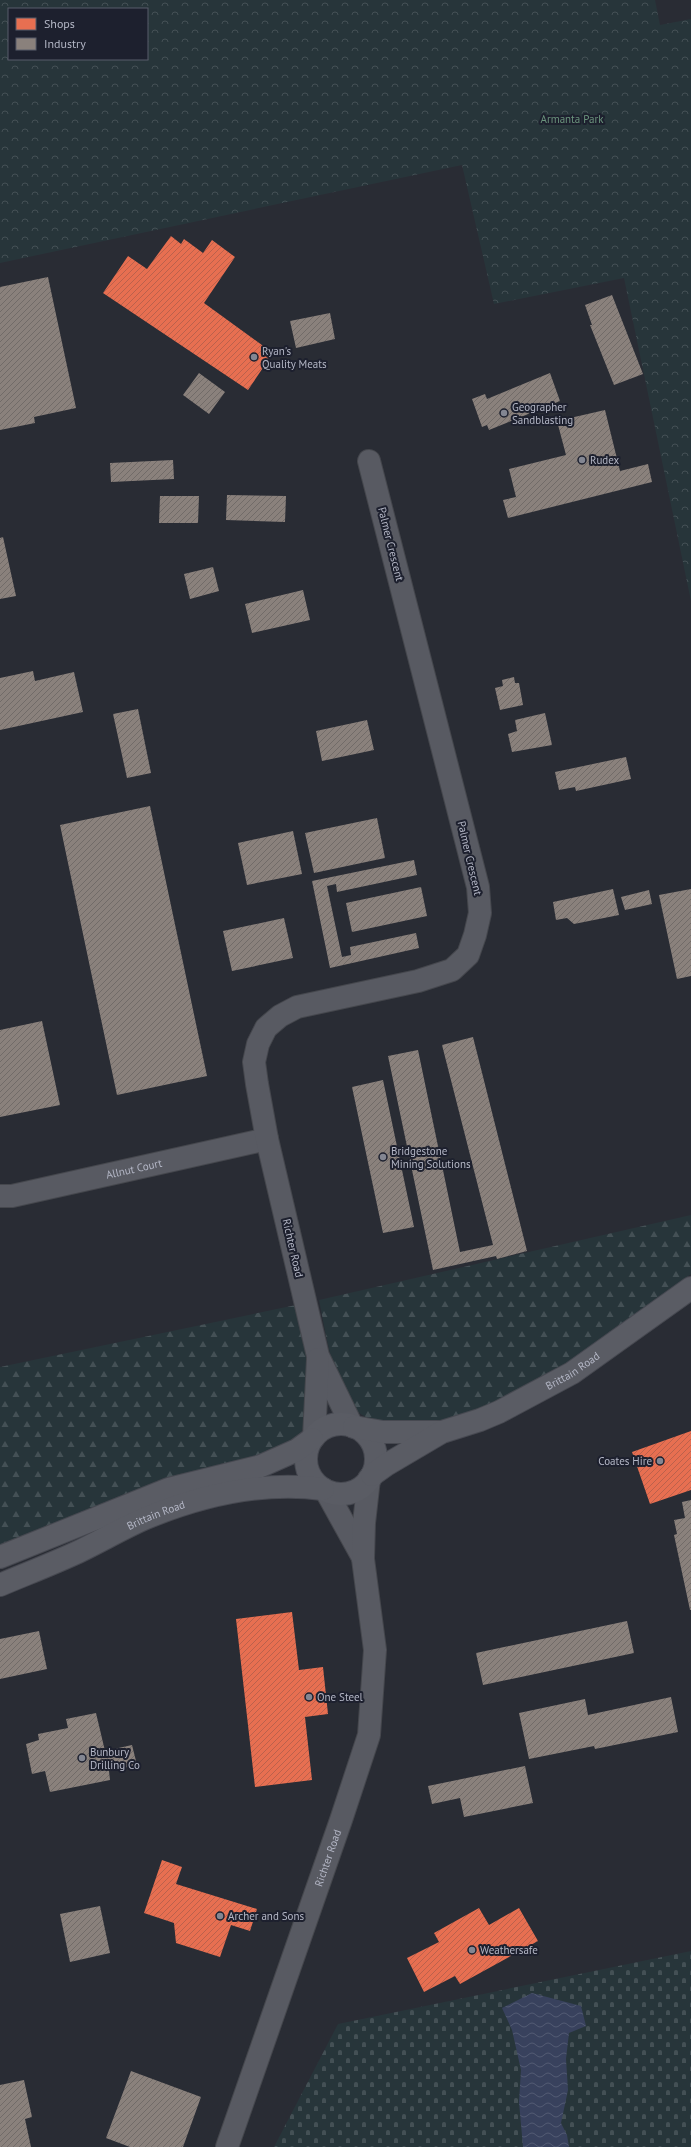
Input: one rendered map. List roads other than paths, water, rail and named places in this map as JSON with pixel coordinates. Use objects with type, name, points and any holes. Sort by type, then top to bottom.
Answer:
[{"type":"main road","name":"Brittain Road","points":[[370,1477],[386,1464],[442,1432],[480,1420],[499,1412],[572,1373],[691,1288]]},
{"type":"main road","points":[[342,1424],[353,1426],[364,1433],[371,1442],[375,1458],[370,1477],[354,1491],[345,1494],[325,1490],[314,1482],[308,1472],[306,1461],[307,1449],[313,1438],[322,1430],[331,1426],[342,1424]]},
{"type":"main road","name":"Brittain Road","points":[[353,1426],[383,1432],[442,1432]]},
{"type":"main road","name":"Brittain Road","points":[[0,1557],[170,1489],[262,1466],[297,1450],[313,1438]]},
{"type":"main road","name":"Brittain Road","points":[[0,1585],[77,1552],[145,1519],[191,1501],[260,1487],[282,1485],[325,1490]]},
{"type":"street","name":"Palmer Crescent","points":[[267,1139],[254,1062],[258,1044],[266,1028],[280,1016],[298,1007],[418,981],[452,970],[468,955],[480,913],[478,887],[369,461]]},
{"type":"street","name":"Allnut Court","points":[[0,1196],[12,1196],[267,1139]]},
{"type":"street","name":"Richter Road","points":[[267,1139],[318,1356],[353,1426]]},
{"type":"street","name":"Richter Road","points":[[313,1438],[318,1356]]},
{"type":"street","name":"Richter Road","points":[[227,2147],[342,1820],[369,1735],[375,1650],[364,1559],[370,1477]]},
{"type":"street","name":"Richter Road","points":[[325,1490],[347,1526],[364,1559]]},
{"type":"water","points":[[532,1993],[581,2006],[586,2026],[569,2033],[566,2059],[568,2090],[561,2123],[567,2135],[569,2147],[523,2147],[519,2102],[521,2070],[512,2030],[502,2008]]},
{"type":"place","name":"Ryan's Quality Meats","points":[[254,357]]},
{"type":"place","name":"Geographer Sandblasting","points":[[504,413]]},
{"type":"place","name":"Rudex","points":[[582,460]]},
{"type":"place","name":"Bridgestone Mining Solutions","points":[[383,1157]]},
{"type":"place","name":"Coates Hire","points":[[660,1461]]},
{"type":"place","name":"One Steel","points":[[309,1697]]},
{"type":"place","name":"Bunbury Drilling Co","points":[[82,1758]]},
{"type":"place","name":"Archer and Sons","points":[[220,1916]]},
{"type":"place","name":"Weathersafe","points":[[472,1950]]},
{"type":"park label","name":"Armanta Park","points":[[572,119]]}]
